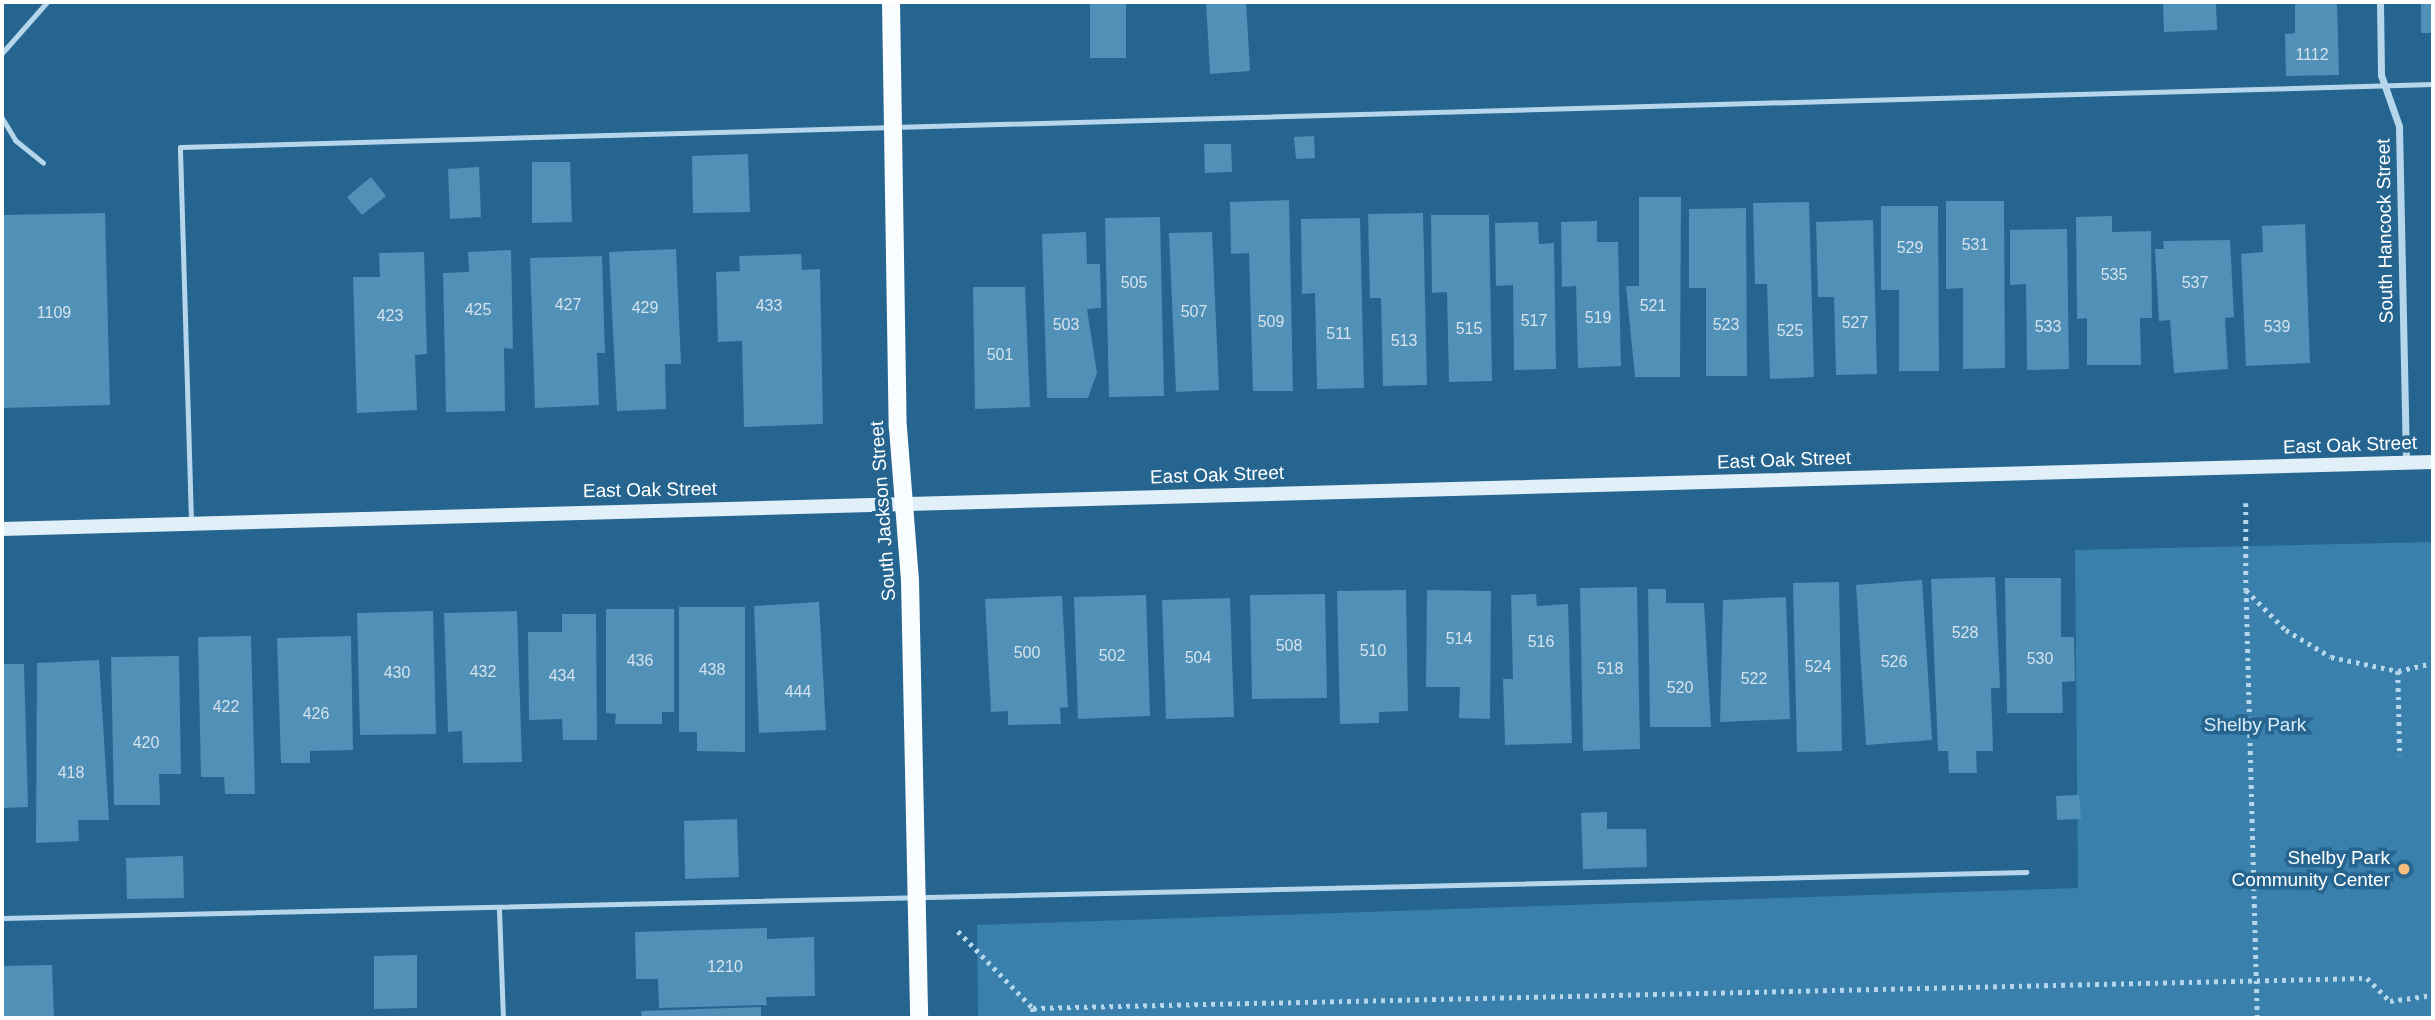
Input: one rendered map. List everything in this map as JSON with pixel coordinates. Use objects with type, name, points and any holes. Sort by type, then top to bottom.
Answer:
[{"type":"main road","name":"South Jackson Street","points":[[891,2],[919,1018]]},
{"type":"main road","name":"East Oak Street","points":[[2,529],[191,521],[2433,462]]},
{"type":"street","name":"South Hancock Street","points":[[2380,2],[2385,85],[2399,126],[2406,462]]},
{"type":"lane","points":[[2,53],[47,2]]},
{"type":"lane","points":[[191,521],[180,147],[2433,84]]},
{"type":"lane","points":[[2,118],[15,140],[43,163]]},
{"type":"lane","points":[[2,918],[499,910],[2026,872]]},
{"type":"lane","points":[[499,910],[503,1018]]},
{"type":"path","points":[[2246,467],[2246,590],[2257,1018]]},
{"type":"path","points":[[2246,590],[2286,630],[2331,657],[2398,671],[2433,663]]},
{"type":"path","points":[[2398,671],[2400,756]]},
{"type":"path","points":[[957,930],[1033,1008],[1033,1018]]},
{"type":"path","points":[[1033,1008],[2256,979],[2367,978],[2390,1001],[2433,995]]},
{"type":"green space","name":"Shelby Park","points":[[2433,542],[2433,1018],[978,1018],[977,925],[2078,888],[2075,550]]},
{"type":"building","points":[[1090,2],[1126,2],[1126,58],[1090,58]]},
{"type":"building","points":[[1206,2],[1246,2],[1250,71],[1210,74]]},
{"type":"building","points":[[2163,2],[2216,2],[2217,30],[2164,32]]},
{"type":"building","points":[[2295,2],[2337,2],[2339,75],[2286,76],[2285,34],[2295,33]]},
{"type":"building","points":[[2421,4],[2433,4],[2433,33],[2421,33]]},
{"type":"building","points":[[1314,136],[1315,158],[1296,159],[1294,137]]},
{"type":"building","points":[[1204,144],[1231,144],[1232,172],[1205,173]]},
{"type":"building","points":[[748,154],[750,212],[693,213],[692,156]]},
{"type":"building","points":[[532,162],[570,162],[572,222],[532,223]]},
{"type":"building","points":[[479,167],[481,217],[450,219],[448,169]]},
{"type":"building","points":[[371,177],[386,196],[362,215],[347,197]]},
{"type":"building","points":[[1639,197],[1681,197],[1680,377],[1635,377],[1626,286],[1639,286]]},
{"type":"building","points":[[1289,200],[1293,391],[1253,391],[1249,253],[1231,254],[1230,202]]},
{"type":"building","points":[[1946,201],[2004,201],[2005,368],[1963,369],[1963,288],[1946,289]]},
{"type":"building","points":[[1809,202],[1814,377],[1770,379],[1767,284],[1755,284],[1753,203]]},
{"type":"building","points":[[1881,206],[1938,206],[1939,371],[1899,371],[1899,290],[1881,290]]},
{"type":"building","points":[[1746,208],[1747,376],[1706,376],[1706,288],[1689,288],[1689,209]]},
{"type":"building","points":[[105,213],[110,405],[2,408],[2,215]]},
{"type":"building","points":[[1423,213],[1427,385],[1383,386],[1381,298],[1370,298],[1368,214]]},
{"type":"building","points":[[1431,215],[1489,215],[1492,381],[1449,382],[1447,292],[1432,293]]},
{"type":"building","points":[[2112,216],[2112,232],[2151,231],[2152,318],[2140,318],[2141,365],[2087,365],[2087,318],[2077,319],[2076,217]]},
{"type":"building","points":[[1160,217],[1164,396],[1109,397],[1105,218]]},
{"type":"building","points":[[1360,218],[1364,388],[1317,389],[1315,293],[1302,294],[1301,219]]},
{"type":"building","points":[[1873,220],[1877,374],[1836,375],[1834,297],[1818,297],[1816,222]]},
{"type":"building","points":[[1597,221],[1597,242],[1618,242],[1621,366],[1578,368],[1576,286],[1562,287],[1561,222]]},
{"type":"building","points":[[1538,222],[1539,244],[1554,243],[1556,369],[1514,370],[1513,285],[1496,286],[1495,223]]},
{"type":"building","points":[[2305,224],[2310,363],[2246,366],[2241,254],[2263,252],[2262,226]]},
{"type":"building","points":[[2067,229],[2069,369],[2027,370],[2026,284],[2010,285],[2010,230]]},
{"type":"building","points":[[1086,232],[1087,264],[1100,264],[1101,308],[1087,309],[1097,373],[1088,398],[1047,398],[1042,234]]},
{"type":"building","points":[[1212,232],[1219,390],[1176,392],[1169,233]]},
{"type":"building","points":[[2230,240],[2234,317],[2225,318],[2228,369],[2174,373],[2170,320],[2159,321],[2155,249],[2164,249],[2163,241]]},
{"type":"building","points":[[676,249],[681,364],[665,364],[666,409],[617,411],[609,252]]},
{"type":"building","points":[[511,250],[513,349],[504,348],[505,411],[446,412],[443,273],[469,272],[468,252]]},
{"type":"building","points":[[424,252],[427,354],[415,355],[417,410],[357,413],[353,277],[380,277],[379,253]]},
{"type":"building","points":[[801,254],[802,270],[820,269],[823,424],[744,427],[742,341],[718,342],[716,272],[740,271],[739,256]]},
{"type":"building","points":[[602,256],[605,353],[597,353],[599,405],[535,408],[530,258]]},
{"type":"building","points":[[973,287],[1025,287],[1030,407],[975,409]]},
{"type":"building","points":[[1995,577],[2000,688],[1991,688],[1993,751],[1976,751],[1977,773],[1949,773],[1948,751],[1938,751],[1931,579]]},
{"type":"building","points":[[2005,578],[2061,578],[2061,637],[2074,637],[2075,681],[2062,682],[2063,713],[2007,713]]},
{"type":"building","points":[[1922,580],[1932,740],[1866,745],[1856,585]]},
{"type":"building","points":[[1839,582],[1842,751],[1797,752],[1793,583]]},
{"type":"building","points":[[1637,587],[1640,749],[1583,751],[1580,588]]},
{"type":"building","points":[[1648,589],[1666,589],[1666,603],[1704,603],[1711,727],[1650,727]]},
{"type":"building","points":[[1406,590],[1408,711],[1379,712],[1379,723],[1340,724],[1337,591]]},
{"type":"building","points":[[1427,590],[1491,591],[1490,719],[1459,718],[1460,687],[1426,687]]},
{"type":"building","points":[[1325,594],[1327,698],[1252,699],[1250,595]]},
{"type":"building","points":[[1536,594],[1537,606],[1568,604],[1572,743],[1505,745],[1503,679],[1513,679],[1511,595]]},
{"type":"building","points":[[1146,595],[1150,716],[1078,719],[1074,597]]},
{"type":"building","points":[[1062,596],[1068,707],[1060,708],[1061,724],[1008,725],[1008,711],[991,712],[985,599]]},
{"type":"building","points":[[1786,597],[1790,719],[1720,722],[1723,600]]},
{"type":"building","points":[[1230,598],[1234,717],[1166,719],[1162,600]]},
{"type":"building","points":[[819,602],[826,730],[759,733],[754,606]]},
{"type":"building","points":[[679,607],[745,607],[745,752],[697,751],[697,732],[679,732]]},
{"type":"building","points":[[606,609],[674,609],[674,712],[662,712],[662,724],[615,724],[616,714],[606,713]]},
{"type":"building","points":[[433,611],[436,734],[360,735],[357,613]]},
{"type":"building","points":[[517,611],[522,762],[463,763],[462,731],[448,732],[444,613]]},
{"type":"building","points":[[562,614],[596,614],[597,740],[563,740],[562,719],[529,720],[528,632],[562,632]]},
{"type":"building","points":[[251,636],[255,794],[225,794],[224,777],[201,777],[198,637]]},
{"type":"building","points":[[351,636],[353,750],[310,751],[310,763],[281,763],[277,638]]},
{"type":"building","points":[[179,656],[181,774],[159,774],[160,805],[114,805],[111,657]]},
{"type":"building","points":[[99,660],[109,820],[78,820],[79,841],[36,843],[37,663]]},
{"type":"building","points":[[2,664],[24,664],[28,807],[2,808]]},
{"type":"building","points":[[2079,795],[2081,819],[2057,820],[2056,796]]},
{"type":"building","points":[[1607,812],[1607,829],[1646,829],[1647,867],[1583,869],[1581,813]]},
{"type":"building","points":[[737,819],[739,877],[685,879],[684,821]]},
{"type":"building","points":[[183,856],[184,898],[127,899],[126,858]]},
{"type":"building","points":[[767,928],[767,939],[814,937],[815,996],[766,997],[767,1005],[659,1008],[658,979],[636,979],[635,932]]},
{"type":"building","points":[[417,955],[417,1008],[374,1009],[374,956]]},
{"type":"building","points":[[52,965],[54,1018],[2,1018],[2,966]]},
{"type":"building","points":[[761,1007],[761,1018],[642,1018],[641,1011]]},
{"type":"place","name":"Shelby Park Community Center","points":[[2404,869]]}]
